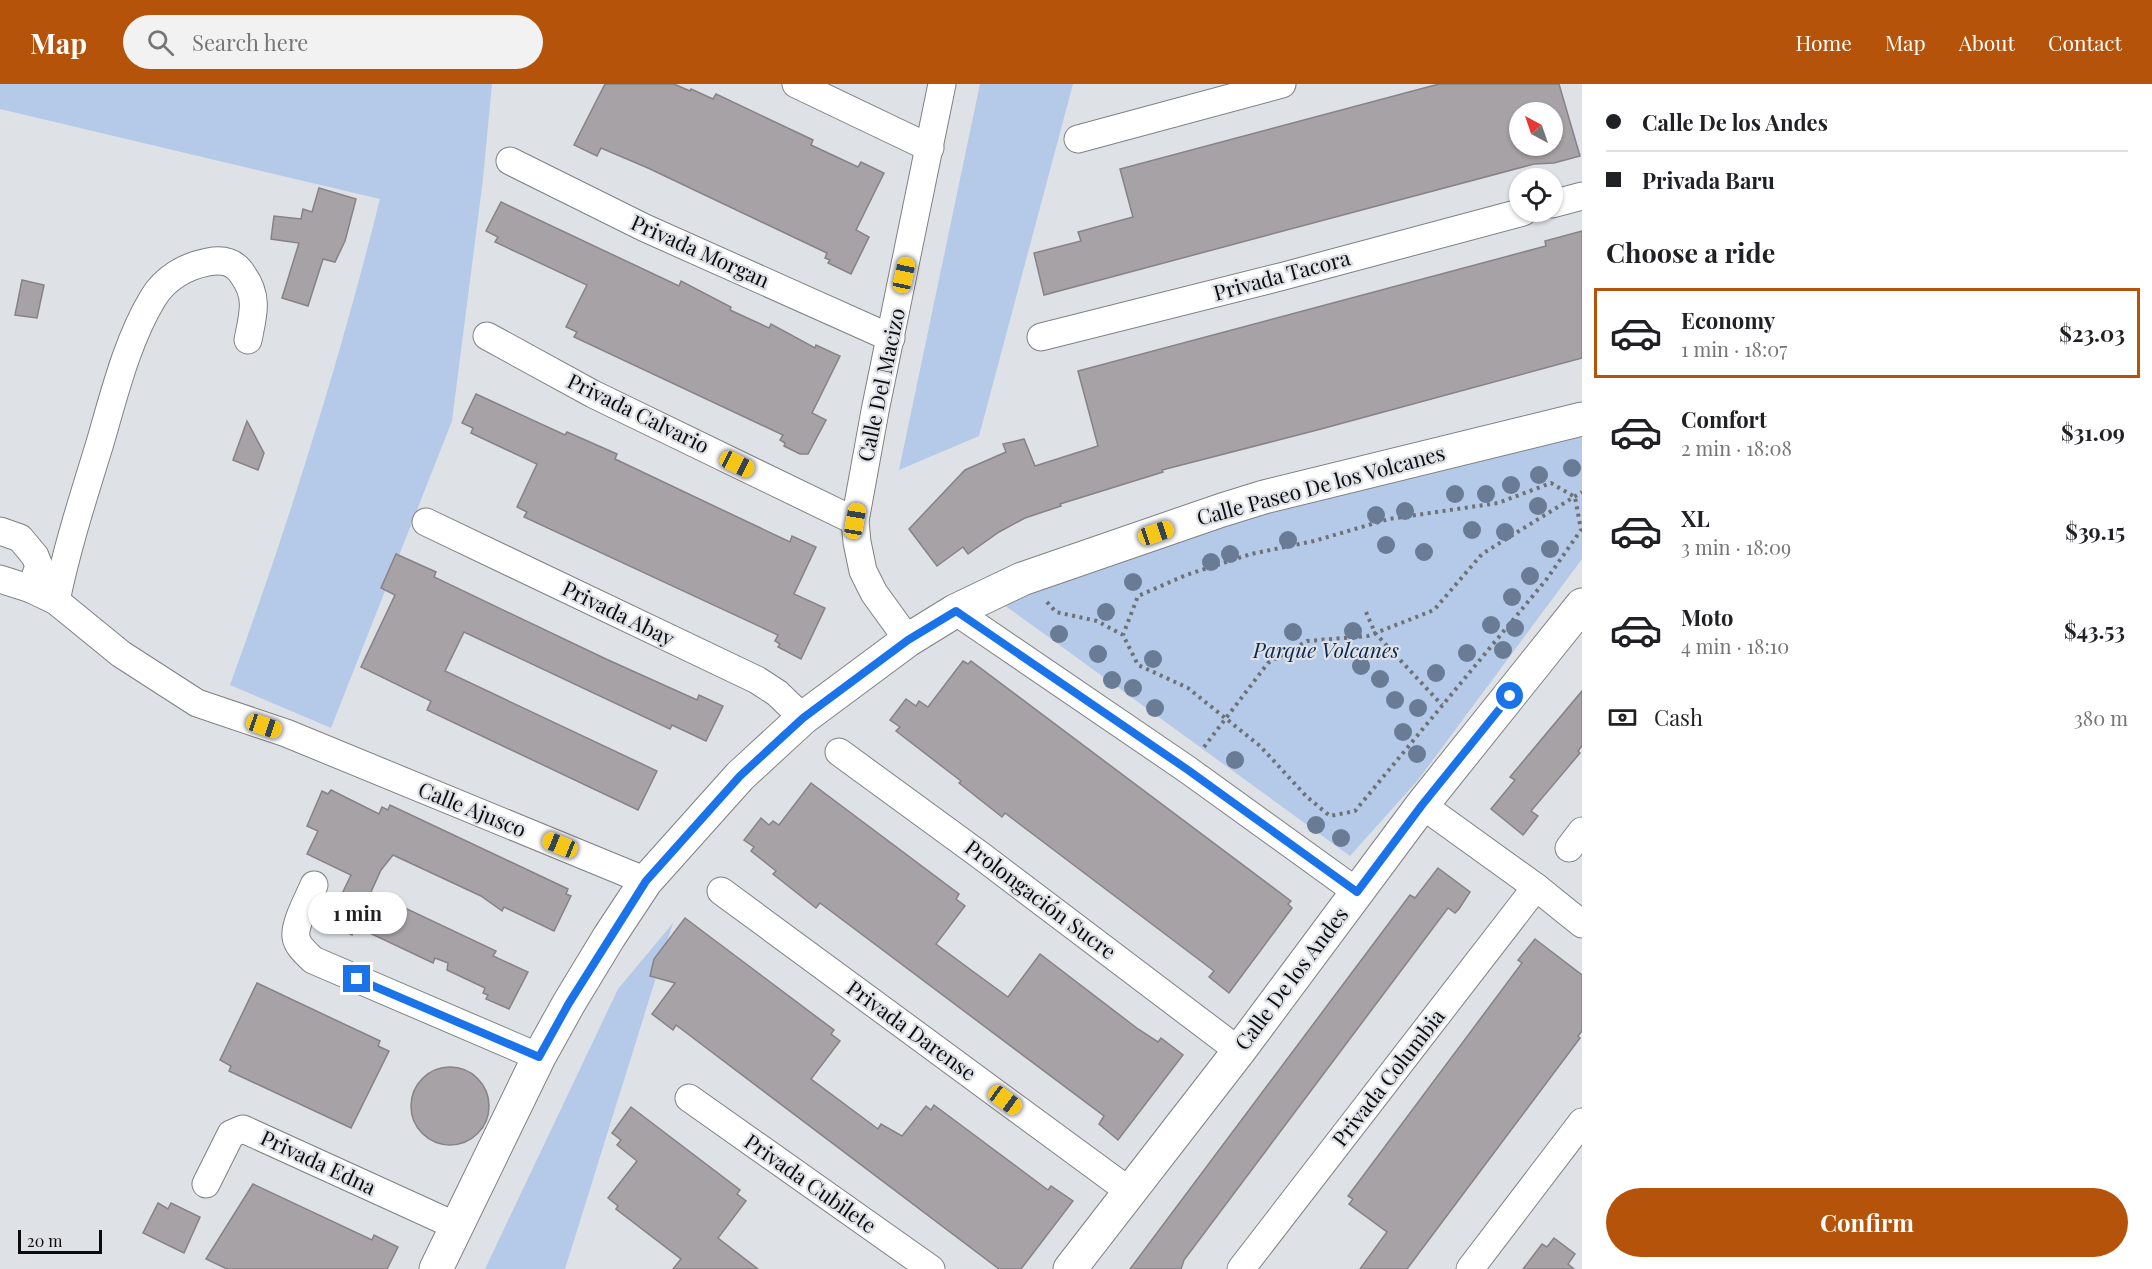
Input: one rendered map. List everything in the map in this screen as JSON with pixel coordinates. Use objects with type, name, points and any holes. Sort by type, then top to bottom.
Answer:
[{"type":"street","points":[[796,84],[930,147]]},
{"type":"street","name":"Calle Del Macizo","points":[[908,640],[874,593],[863,571],[855,521],[875,411],[942,84]]},
{"type":"street","points":[[1078,139],[1282,84]]},
{"type":"street","name":"Privada Morgan","points":[[510,161],[645,228],[891,338]]},
{"type":"street","points":[[1563,201],[1582,196]]},
{"type":"street","name":"Privada Tacora","points":[[1041,337],[1284,276],[1509,216]]},
{"type":"street","points":[[56,601],[64,563],[113,398],[135,334],[154,296],[170,278],[191,265],[220,259],[238,267],[251,287],[254,311],[248,340]]},
{"type":"street","name":"Privada Calvario","points":[[487,336],[593,394],[855,521]]},
{"type":"street","name":"Calle Paseo De los Volcanes","points":[[436,1269],[539,1057],[569,1003],[646,881],[740,776],[803,718],[908,640],[956,611],[1022,579],[1254,500],[1582,419]]},
{"type":"street","name":"Privada Abay","points":[[426,522],[757,680],[777,693],[803,718]]},
{"type":"street","points":[[0,531],[20,537],[36,556],[39,566],[31,589]]},
{"type":"street","name":"Calle Ajusco","points":[[0,579],[31,589],[56,601],[121,654],[197,703],[286,733],[646,881]]},
{"type":"street","name":"Calle De los Andes","points":[[1070,1269],[1239,1051],[1422,805],[1582,605]]},
{"type":"street","points":[[956,611],[1188,770],[1357,892]]},
{"type":"street","name":"Prolongación Sucre","points":[[839,752],[980,855],[1239,1051]]},
{"type":"street","points":[[1422,805],[1536,887],[1582,924]]},
{"type":"street","points":[[314,885],[296,928],[296,938],[305,953],[313,960],[539,1057]]},
{"type":"street","name":"Privada Columbia","points":[[1241,1269],[1536,887]]},
{"type":"street","name":"Privada Darense","points":[[721,891],[1130,1191]]},
{"type":"street","name":"Privada Cubilete","points":[[689,1098],[931,1269]]},
{"type":"street","points":[[1470,1269],[1582,1122]]},
{"type":"street","name":"Privada Edna","points":[[206,1184],[231,1134],[243,1129],[456,1226]]},
{"type":"path","points":[[1022,579],[1056,612],[1097,621],[1122,635],[1138,665],[1188,688],[1260,746],[1307,797],[1330,816],[1355,811],[1545,580],[1581,530],[1575,497],[1551,483],[1498,502],[1389,519],[1314,541],[1251,554],[1186,575],[1138,596],[1122,635]]},
{"type":"path","points":[[1188,770],[1268,663],[1307,641],[1368,636],[1434,610],[1482,554],[1582,492]]},
{"type":"path","points":[[1366,612],[1375,633],[1442,705]]},
{"type":"green space","points":[[0,84],[492,84],[483,179],[452,421],[331,728],[230,685],[311,444],[380,199],[0,109]]},
{"type":"green space","points":[[980,84],[1073,84],[979,436],[899,470]]},
{"type":"green space","name":"Parque Volcanes","points":[[1582,432],[1582,559],[1418,780],[1350,856],[992,596],[1266,509]]},
{"type":"green space","points":[[673,923],[565,1269],[485,1269],[618,989]]},
{"type":"building","points":[[605,84],[674,84],[713,99],[716,94],[813,140],[811,145],[858,167],[861,162],[884,173],[856,230],[869,237],[851,274],[828,263],[830,260],[825,258],[827,253],[648,168],[601,148],[597,156],[574,145]]},
{"type":"building","points":[[1439,84],[1559,84],[1580,156],[1554,163],[1509,168],[1509,171],[1044,295],[1034,253],[1081,241],[1078,232],[1133,217],[1120,169]]},
{"type":"building","points":[[319,188],[356,199],[345,241],[335,262],[323,259],[308,306],[282,298],[299,243],[271,239],[274,216],[301,219],[303,209],[312,212]]},
{"type":"building","points":[[501,202],[679,286],[681,281],[731,307],[730,310],[769,328],[771,324],[815,348],[816,345],[840,356],[812,413],[826,420],[808,454],[800,454],[784,446],[785,443],[780,440],[783,435],[574,337],[577,332],[566,327],[587,285],[495,242],[498,237],[486,231]]},
{"type":"building","points":[[1582,231],[1582,358],[1162,470],[1163,472],[1060,504],[1061,506],[1025,518],[999,532],[968,554],[963,547],[937,566],[909,529],[965,470],[1006,452],[1003,444],[1024,439],[1035,466],[1098,446],[1078,371],[1546,246],[1545,241]]},
{"type":"building","points":[[22,280],[44,285],[37,318],[15,315]]},
{"type":"building","points":[[476,394],[565,435],[567,432],[617,454],[615,459],[790,542],[792,536],[816,547],[794,594],[825,608],[801,659],[778,647],[780,644],[775,641],[778,635],[524,517],[527,512],[517,507],[537,464],[471,433],[473,428],[462,423]]},
{"type":"building","points":[[247,421],[264,453],[258,470],[233,460]]},
{"type":"building","points":[[396,554],[436,572],[434,577],[606,659],[697,700],[699,695],[723,706],[706,741],[672,725],[670,729],[464,632],[445,671],[657,771],[638,810],[427,710],[431,701],[361,667],[395,595],[381,588]]},
{"type":"building","points":[[963,661],[968,664],[971,661],[1291,901],[1288,904],[1292,908],[1229,993],[1209,977],[1214,971],[1005,813],[1002,817],[959,783],[961,781],[896,731],[900,727],[890,720],[906,699],[916,706],[919,701],[928,707]]},
{"type":"building","points":[[1582,691],[1582,746],[1578,751],[1580,753],[1531,811],[1538,816],[1523,835],[1491,809],[1515,780],[1510,777]]},
{"type":"building","points":[[811,783],[959,894],[956,899],[965,906],[936,944],[971,970],[1008,997],[1040,954],[1138,1029],[1158,1042],[1161,1038],[1183,1055],[1118,1140],[1099,1124],[1104,1116],[820,903],[816,908],[773,874],[776,871],[751,851],[754,847],[744,840],[761,818],[769,825],[773,821],[779,825]]},
{"type":"building","points":[[331,790],[379,814],[382,807],[388,810],[390,805],[568,889],[566,894],[571,896],[554,931],[504,907],[502,911],[481,896],[393,855],[381,870],[371,892],[496,951],[493,956],[528,972],[509,1009],[486,999],[488,995],[483,993],[485,988],[447,970],[448,963],[435,958],[433,963],[355,926],[352,935],[328,923],[351,875],[307,854],[318,831],[307,826],[322,791],[328,794]]},
{"type":"building","points":[[1438,868],[1470,892],[1459,909],[1455,913],[1448,908],[1184,1260],[1181,1269],[1130,1269],[1410,895],[1415,898]]},
{"type":"building","points":[[685,918],[834,1030],[831,1034],[840,1041],[811,1079],[878,1129],[881,1124],[902,1136],[926,1106],[931,1110],[934,1105],[1048,1190],[1051,1186],[1073,1201],[1021,1269],[999,1269],[676,1025],[673,1030],[652,1014],[675,983],[650,976],[654,959]]},
{"type":"building","points":[[1535,939],[1582,975],[1582,1031],[1578,1036],[1580,1038],[1407,1269],[1360,1269],[1387,1232],[1349,1204],[1353,1199],[1348,1196],[1522,963],[1518,960]]},
{"type":"building","points":[[257,983],[380,1041],[378,1046],[389,1051],[351,1128],[229,1071],[231,1066],[220,1060]]},
{"type":"building","points":[[442,1067],[458,1067],[472,1073],[483,1084],[489,1098],[489,1114],[483,1128],[472,1139],[458,1145],[442,1145],[428,1139],[417,1128],[411,1114],[411,1098],[417,1084],[428,1073]]},
{"type":"building","points":[[631,1107],[740,1190],[737,1194],[746,1201],[718,1238],[758,1269],[673,1269],[681,1259],[616,1209],[618,1206],[608,1198],[637,1161],[617,1145],[621,1140],[612,1133]]},
{"type":"building","points":[[253,1184],[372,1240],[374,1235],[398,1247],[387,1269],[227,1269],[206,1259]]},
{"type":"building","points":[[158,1203],[168,1209],[171,1203],[200,1217],[184,1253],[143,1233]]},
{"type":"building","points":[[1554,1238],[1575,1254],[1568,1264],[1574,1269],[1523,1269],[1542,1244],[1547,1247]]},
{"type":"route","points":[[357,979],[539,1057],[609,937],[646,881],[740,776],[803,718],[908,640],[956,611],[1188,770],[1357,892],[1422,805],[1510,696]]}]
